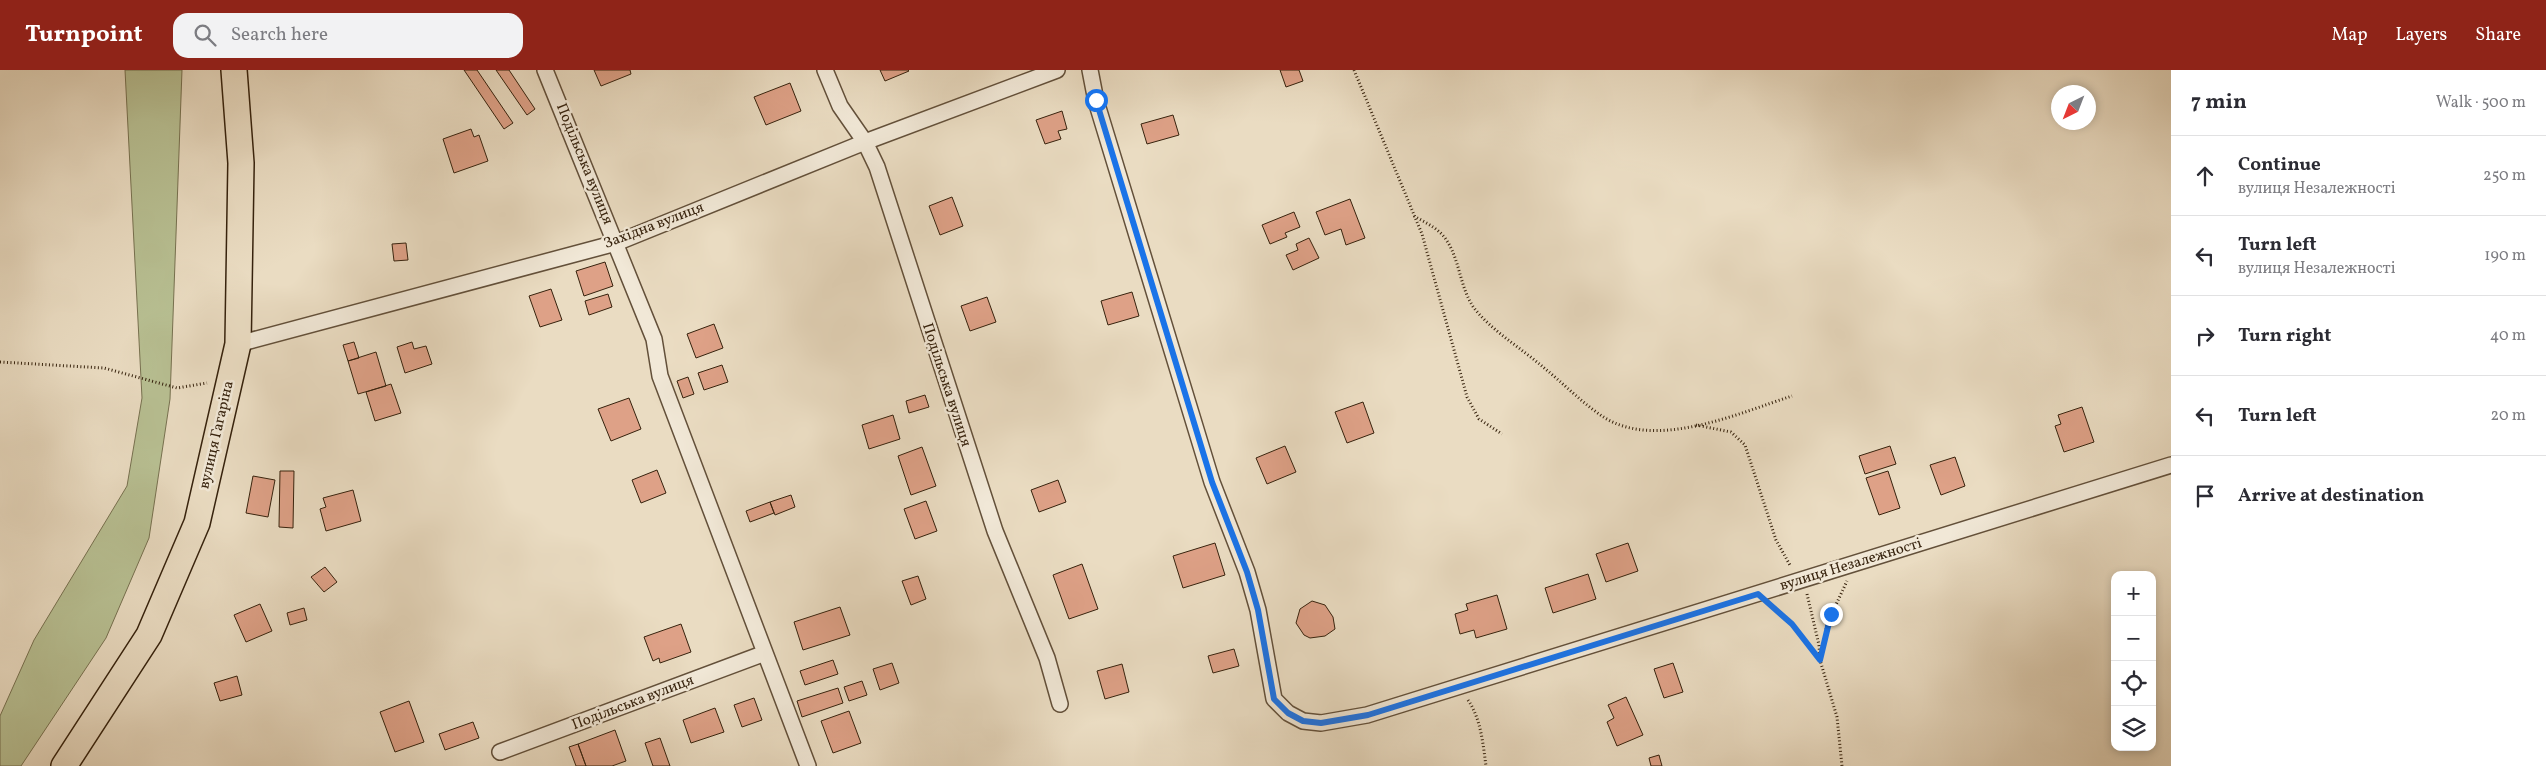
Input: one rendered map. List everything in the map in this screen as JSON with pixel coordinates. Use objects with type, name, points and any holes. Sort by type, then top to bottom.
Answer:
[{"type":"main road","name":"вулиця Гагаріна","points":[[64,766],[149,635],[197,522],[238,344],[241,163],[234,70]]},
{"type":"street","name":"Подільська вулиця","points":[[545,70],[654,339],[660,376],[808,766]]},
{"type":"street","name":"Подільська вулиця","points":[[825,70],[840,106],[865,142],[877,167],[994,531],[1048,658],[1060,704]]},
{"type":"street","name":"Західна вулиця","points":[[238,344],[616,243],[865,142],[1057,70]]},
{"type":"street","name":"вулиця Незалежності","points":[[1090,70],[1099,110],[1212,482],[1247,572],[1258,610],[1274,699],[1288,713],[1303,721],[1321,723],[1368,715],[2171,465]]},
{"type":"street","name":"Подільська вулиця","points":[[500,752],[765,653]]},
{"type":"path","points":[[1354,70],[1432,263],[1439,300],[1468,397],[1479,419],[1502,434]]},
{"type":"path","points":[[1414,216],[1434,228],[1447,241],[1463,287],[1474,308],[1496,329],[1605,418],[1642,429],[1666,431],[1695,425],[1792,396]]},
{"type":"path","points":[[0,362],[104,368],[177,388],[207,383]]},
{"type":"path","points":[[1695,425],[1731,432],[1745,445],[1776,540],[1807,591],[1820,660],[1836,717],[1842,766]]},
{"type":"path","points":[[1820,660],[1827,624],[1847,582],[1848,565]]},
{"type":"path","points":[[1758,594],[1792,624],[1820,660]]},
{"type":"path","points":[[1451,689],[1465,696],[1474,708],[1483,742],[1486,766]]},
{"type":"green space","points":[[125,70],[182,70],[170,399],[149,538],[106,638],[21,766],[0,766],[0,716],[34,640],[127,486],[142,398]]},
{"type":"building","points":[[464,70],[477,70],[513,123],[504,129]]},
{"type":"building","points":[[496,70],[509,70],[535,109],[527,115]]},
{"type":"building","points":[[594,70],[630,70],[631,74],[601,86]]},
{"type":"building","points":[[880,70],[908,70],[909,71],[885,81]]},
{"type":"building","points":[[1280,70],[1299,70],[1303,81],[1286,87]]},
{"type":"building","points":[[790,83],[801,111],[766,125],[754,97]]},
{"type":"building","points":[[1062,111],[1067,129],[1058,131],[1061,139],[1045,144],[1036,120]]},
{"type":"building","points":[[1173,115],[1179,135],[1147,144],[1141,124]]},
{"type":"building","points":[[471,129],[474,137],[479,135],[488,161],[454,173],[443,139]]},
{"type":"building","points":[[952,197],[963,226],[940,235],[929,206]]},
{"type":"building","points":[[1350,199],[1365,238],[1346,245],[1341,229],[1325,235],[1316,212]]},
{"type":"building","points":[[1294,212],[1300,227],[1285,233],[1287,237],[1270,244],[1262,225]]},
{"type":"building","points":[[1309,238],[1319,258],[1293,270],[1286,255],[1298,250],[1296,244]]},
{"type":"building","points":[[406,243],[408,260],[394,261],[392,244]]},
{"type":"building","points":[[605,262],[613,286],[584,296],[576,271]]},
{"type":"building","points":[[551,289],[562,320],[540,327],[529,296]]},
{"type":"building","points":[[1132,292],[1139,316],[1108,325],[1101,301]]},
{"type":"building","points":[[608,294],[612,307],[589,315],[585,301]]},
{"type":"building","points":[[987,297],[996,322],[970,331],[961,306]]},
{"type":"building","points":[[714,324],[723,348],[696,358],[687,334]]},
{"type":"building","points":[[354,342],[359,358],[348,361],[343,345]]},
{"type":"building","points":[[412,342],[414,349],[426,346],[432,364],[405,373],[397,347]]},
{"type":"building","points":[[376,352],[386,386],[358,394],[348,361]]},
{"type":"building","points":[[722,365],[728,382],[704,390],[698,373]]},
{"type":"building","points":[[688,377],[694,394],[683,398],[677,381]]},
{"type":"building","points":[[391,384],[401,413],[375,421],[366,392]]},
{"type":"building","points":[[925,395],[929,407],[909,413],[906,401]]},
{"type":"building","points":[[629,398],[641,429],[611,441],[598,409]]},
{"type":"building","points":[[1363,402],[1374,433],[1347,443],[1335,412]]},
{"type":"building","points":[[2082,407],[2094,442],[2064,452],[2055,426],[2061,424],[2058,415]]},
{"type":"building","points":[[893,415],[900,439],[869,449],[862,425]]},
{"type":"building","points":[[1285,446],[1296,472],[1267,484],[1256,458]]},
{"type":"building","points":[[1890,446],[1896,464],[1865,474],[1859,456]]},
{"type":"building","points":[[922,447],[936,486],[911,495],[898,456]]},
{"type":"building","points":[[1955,457],[1965,486],[1941,495],[1930,465]]},
{"type":"building","points":[[657,470],[666,493],[641,503],[632,480]]},
{"type":"building","points":[[280,471],[294,471],[293,528],[279,527]]},
{"type":"building","points":[[1888,471],[1900,508],[1879,515],[1866,478]]},
{"type":"building","points":[[253,476],[275,480],[268,517],[246,513]]},
{"type":"building","points":[[1058,480],[1066,502],[1039,512],[1031,490]]},
{"type":"building","points":[[353,490],[361,521],[326,531],[320,509],[326,507],[323,498]]},
{"type":"building","points":[[791,495],[795,507],[775,515],[770,502]]},
{"type":"building","points":[[926,501],[937,531],[915,539],[904,509]]},
{"type":"building","points":[[770,502],[774,513],[750,522],[746,511]]},
{"type":"building","points":[[1215,543],[1225,575],[1183,588],[1173,556]]},
{"type":"building","points":[[1628,543],[1638,571],[1606,582],[1596,554]]},
{"type":"building","points":[[1082,564],[1098,609],[1069,619],[1053,575]]},
{"type":"building","points":[[325,567],[337,582],[324,592],[311,577]]},
{"type":"building","points":[[1588,574],[1596,599],[1553,613],[1545,588]]},
{"type":"building","points":[[918,576],[926,599],[911,605],[902,581]]},
{"type":"building","points":[[1497,595],[1507,629],[1476,638],[1474,630],[1460,634],[1455,614],[1468,610],[1466,604]]},
{"type":"building","points":[[1312,601],[1325,605],[1333,617],[1335,629],[1325,636],[1310,638],[1304,635],[1296,623],[1300,609]]},
{"type":"building","points":[[260,604],[272,631],[246,642],[234,615]]},
{"type":"building","points":[[840,607],[850,635],[803,650],[794,622]]},
{"type":"building","points":[[304,608],[307,620],[290,625],[287,613]]},
{"type":"building","points":[[681,624],[691,652],[660,663],[659,658],[653,661],[644,637]]},
{"type":"building","points":[[1234,649],[1239,666],[1213,673],[1208,656]]},
{"type":"building","points":[[833,660],[838,674],[805,685],[800,671]]},
{"type":"building","points":[[892,663],[899,683],[880,690],[873,669]]},
{"type":"building","points":[[1673,663],[1683,692],[1664,698],[1654,669]]},
{"type":"building","points":[[1122,664],[1129,692],[1105,699],[1097,671]]},
{"type":"building","points":[[237,676],[242,695],[220,701],[214,683]]},
{"type":"building","points":[[862,681],[867,695],[849,701],[844,687]]},
{"type":"building","points":[[838,688],[843,703],[802,717],[797,701]]},
{"type":"building","points":[[1626,697],[1643,735],[1617,746],[1607,722],[1614,718],[1608,705]]},
{"type":"building","points":[[754,698],[762,720],[742,727],[734,705]]},
{"type":"building","points":[[409,701],[424,742],[395,752],[380,712]]},
{"type":"building","points":[[715,708],[724,732],[691,743],[683,720]]},
{"type":"building","points":[[849,711],[861,743],[833,753],[821,721]]},
{"type":"building","points":[[473,722],[479,738],[445,750],[439,734]]},
{"type":"building","points":[[615,730],[626,761],[612,766],[586,766],[578,744]]},
{"type":"building","points":[[660,738],[670,766],[653,766],[645,743]]},
{"type":"building","points":[[578,744],[586,766],[576,766],[569,747]]},
{"type":"building","points":[[1659,755],[1662,766],[1651,766],[1649,758]]},
{"type":"route","points":[[1096,100],[1212,482],[1247,572],[1258,610],[1268,677],[1274,699],[1288,713],[1303,721],[1321,723],[1368,715],[1758,594],[1792,624],[1820,660],[1827,624],[1831,614]]}]
